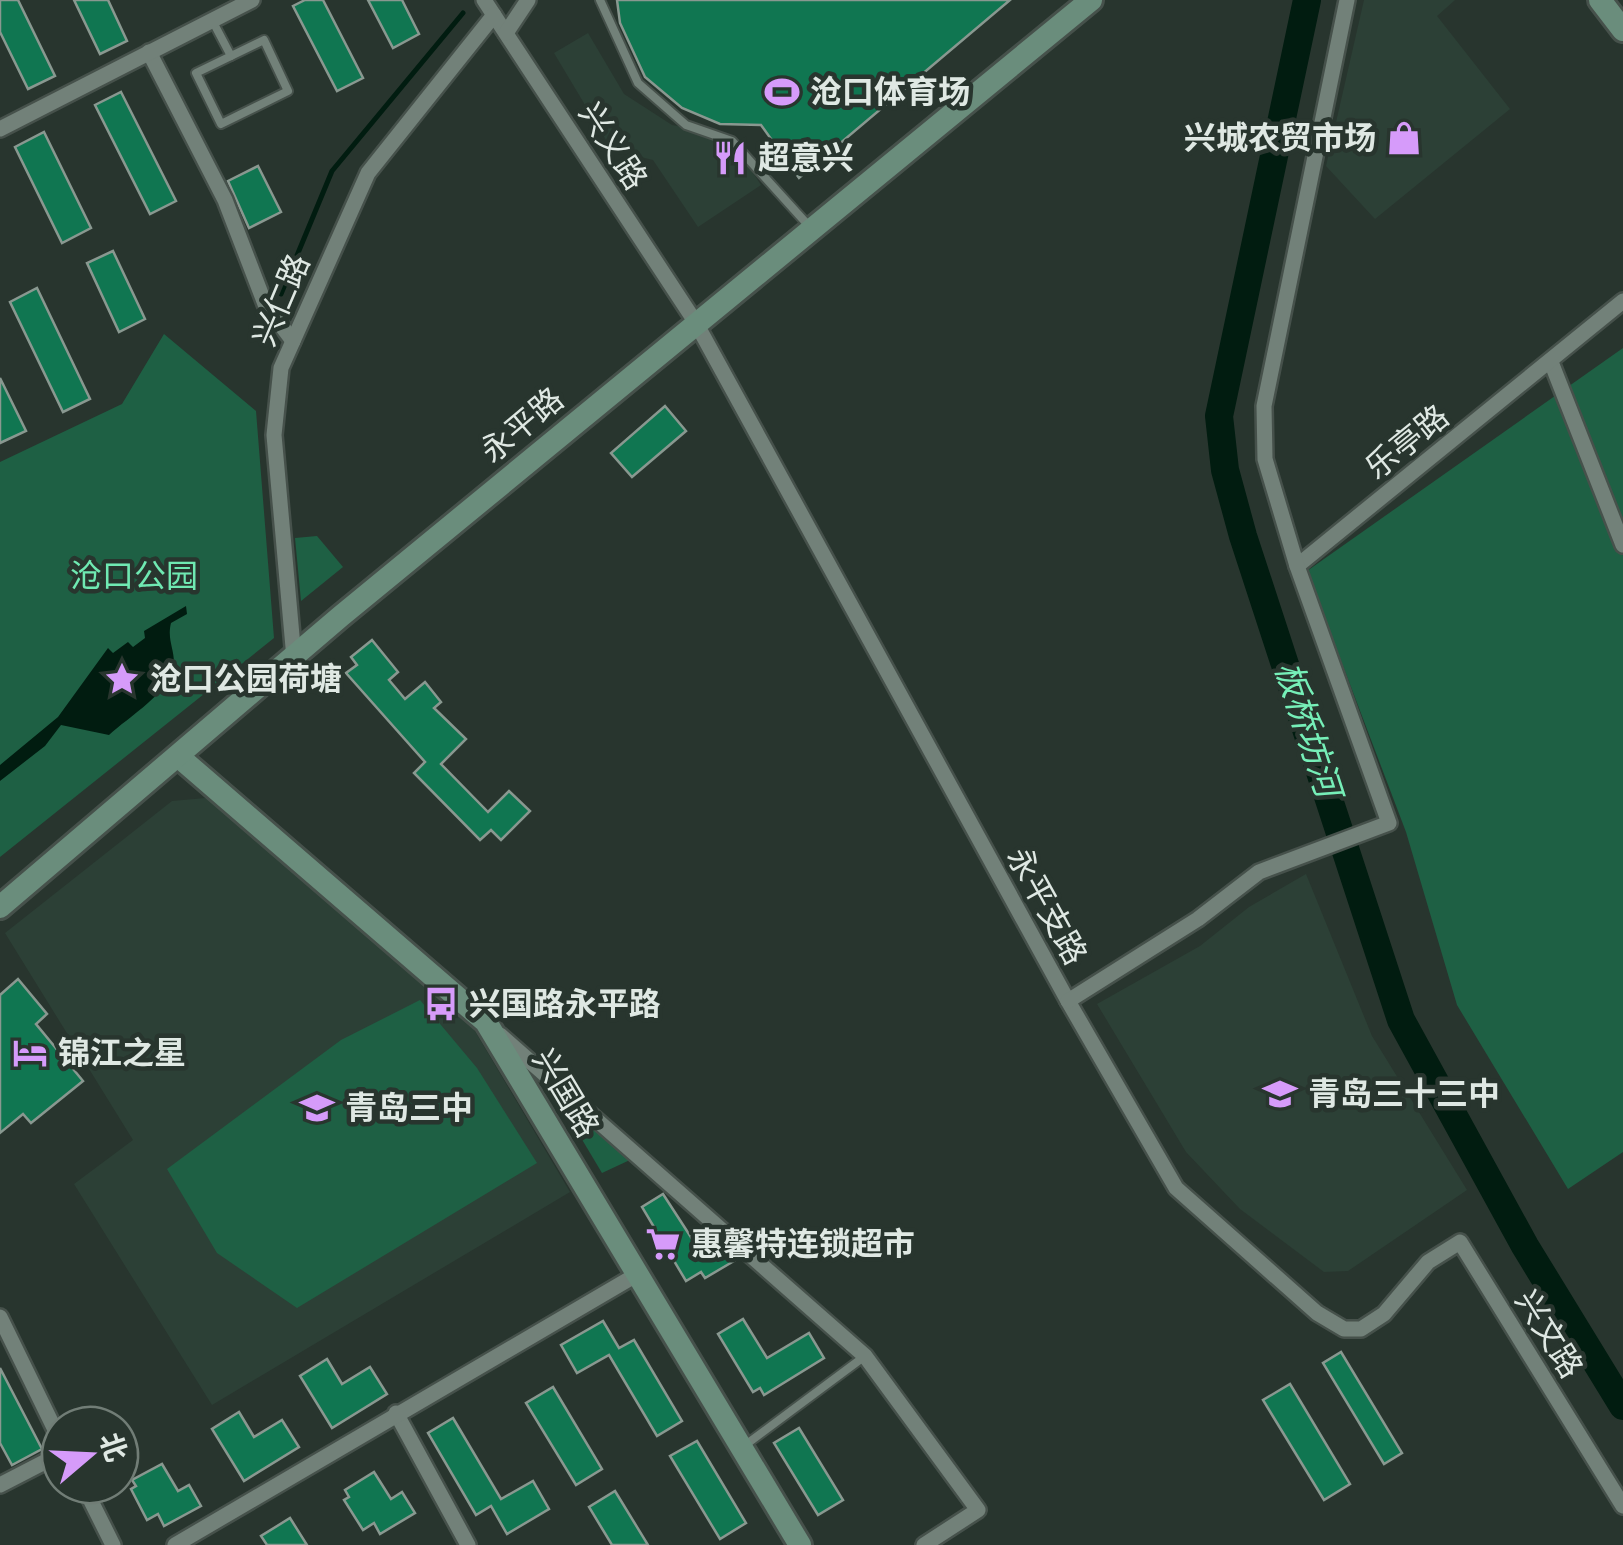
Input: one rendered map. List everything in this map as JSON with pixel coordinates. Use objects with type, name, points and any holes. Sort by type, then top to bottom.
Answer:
[{"type":"main road","name":"永平路","points":[[0,908],[696,323],[1091,0]]},
{"type":"main road","points":[[1600,0],[1623,30]]},
{"type":"main road","name":"兴国路","points":[[179,757],[486,1022],[800,1545]]},
{"type":"street","points":[[0,129],[252,0]]},
{"type":"street","name":"兴义路","points":[[484,0],[696,323]]},
{"type":"street","points":[[506,33],[528,0]]},
{"type":"street","points":[[1068,1001],[1198,919],[1259,872],[1389,823],[1297,566],[1265,459],[1264,406],[1347,0]]},
{"type":"street","name":"兴仁路","points":[[294,658],[274,435],[282,368],[368,174],[494,15]]},
{"type":"street","points":[[149,52],[225,200],[265,304],[294,341]]},
{"type":"street","name":"乐亭路","points":[[1297,566],[1623,302]]},
{"type":"street","name":"永平支路","points":[[696,323],[1068,1001],[1176,1188],[1317,1313],[1344,1328],[1360,1329],[1384,1314],[1428,1262],[1460,1242]]},
{"type":"street","points":[[1551,362],[1623,545]]},
{"type":"street","points":[[486,1022],[865,1356],[978,1510],[924,1545]]},
{"type":"street","name":"兴文路","points":[[1460,1242],[1623,1506]]},
{"type":"street","points":[[175,1545],[636,1274]]},
{"type":"street","points":[[0,1317],[43,1405]]},
{"type":"street","points":[[396,1414],[468,1545]]},
{"type":"street","points":[[0,1486],[40,1465]]},
{"type":"street","points":[[93,1505],[113,1545]]},
{"type":"lane","points":[[600,0],[638,83],[686,126],[732,141],[811,228]]},
{"type":"lane","points":[[212,20],[231,56]]},
{"type":"lane","points":[[264,40],[288,91],[221,124],[196,73],[231,56],[264,40]]},
{"type":"lane","points":[[740,1448],[865,1356]]},
{"type":"shaded area","name":"兴城农贸市场","points":[[1364,0],[1455,0],[1437,16],[1510,109],[1375,219],[1326,166]]},
{"type":"shaded area","points":[[588,33],[624,94],[672,125],[728,135],[761,185],[698,227],[653,160],[612,150],[554,53]]},
{"type":"shaded area","points":[[186,606],[187,614],[171,623],[172,673],[148,703],[109,735],[61,725],[45,746],[0,781],[0,765],[58,717],[108,648],[113,653],[128,642],[133,647],[145,638],[144,631]]},
{"type":"shaded area","name":"青岛三中","points":[[217,797],[466,1016],[570,1192],[212,1405],[74,1184],[133,1140],[5,933],[172,801]]},
{"type":"shaded area","name":"青岛三十三中","points":[[1306,874],[1372,1036],[1467,1190],[1348,1271],[1324,1272],[1240,1209],[1186,1152],[1097,1004],[1200,946],[1249,907]]},
{"type":"green space","name":"沧口公园","points":[[164,334],[256,411],[274,638],[0,857],[0,462],[122,404]]},
{"type":"green space","points":[[1623,348],[1623,1152],[1568,1189],[1457,1005],[1406,832],[1307,571]]},
{"type":"green space","points":[[317,536],[343,567],[301,601],[295,538]]},
{"type":"green space","points":[[420,1000],[477,1068],[537,1163],[297,1308],[217,1253],[167,1169],[341,1040]]},
{"type":"green space","points":[[556,1096],[632,1159],[602,1173]]},
{"type":"building","points":[[0,0],[18,0],[55,76],[28,89],[0,32]]},
{"type":"building","points":[[74,0],[108,0],[127,41],[100,54]]},
{"type":"building","points":[[305,0],[323,0],[363,78],[337,91],[293,6]]},
{"type":"building","points":[[368,0],[402,0],[419,34],[393,48]]},
{"type":"building","name":"沧口体育场","points":[[617,0],[1010,0],[799,178],[761,125],[720,124],[682,108],[645,77],[620,23]]},
{"type":"building","points":[[121,92],[176,201],[150,214],[95,105]]},
{"type":"building","points":[[44,132],[91,228],[62,243],[15,147]]},
{"type":"building","points":[[258,166],[281,212],[249,228],[228,181]]},
{"type":"building","points":[[113,251],[145,319],[119,332],[87,263]]},
{"type":"building","points":[[37,288],[90,399],[63,412],[10,302]]},
{"type":"building","points":[[0,378],[26,431],[0,443]]},
{"type":"building","points":[[665,406],[686,431],[632,477],[611,453]]},
{"type":"building","points":[[372,640],[398,672],[389,680],[405,699],[425,682],[441,702],[434,708],[466,739],[441,764],[488,812],[509,791],[530,811],[501,840],[491,830],[480,840],[414,773],[425,762],[346,673],[357,665],[351,657]]},
{"type":"building","name":"锦江之星","points":[[18,979],[47,1014],[36,1024],[83,1081],[31,1123],[23,1114],[0,1133],[0,995]]},
{"type":"building","points":[[663,1194],[698,1248],[714,1239],[734,1261],[705,1278],[701,1272],[686,1281],[642,1207]]},
{"type":"building","points":[[743,1319],[767,1358],[809,1333],[824,1358],[764,1395],[760,1388],[753,1392],[718,1334]]},
{"type":"building","points":[[603,1321],[619,1348],[634,1340],[682,1421],[657,1436],[609,1355],[577,1373],[561,1345]]},
{"type":"building","points":[[1341,1352],[1402,1453],[1384,1464],[1323,1363]]},
{"type":"building","points":[[327,1359],[342,1384],[370,1367],[387,1394],[332,1428],[300,1376]]},
{"type":"building","points":[[0,1368],[40,1450],[12,1465],[0,1443]]},
{"type":"building","points":[[1290,1384],[1350,1484],[1324,1500],[1263,1400]]},
{"type":"building","points":[[553,1387],[602,1469],[576,1485],[526,1403]]},
{"type":"building","points":[[239,1412],[254,1437],[282,1420],[299,1447],[244,1481],[212,1429]]},
{"type":"building","points":[[453,1418],[501,1499],[533,1481],[549,1509],[507,1534],[491,1506],[476,1515],[428,1433]]},
{"type":"building","points":[[799,1428],[843,1500],[818,1515],[774,1443]]},
{"type":"building","points":[[697,1441],[746,1523],[720,1539],[670,1456]]},
{"type":"building","points":[[162,1464],[178,1491],[189,1485],[201,1506],[164,1526],[158,1514],[147,1520],[139,1505],[140,1476]]},
{"type":"building","points":[[374,1472],[391,1499],[402,1492],[415,1513],[380,1534],[374,1523],[363,1530],[344,1500],[349,1497],[345,1490]]},
{"type":"building","points":[[615,1491],[648,1545],[612,1545],[589,1507]]},
{"type":"building","points":[[290,1518],[307,1545],[267,1545],[261,1536]]},
{"type":"waterway","name":"板桥坊河","points":[[1307,0],[1219,416],[1225,470],[1401,1020],[1525,1246],[1623,1406]]},
{"type":"waterway","points":[[281,294],[332,171],[463,13]]},
{"type":"place","name":"沧口体育场","points":[[782,92]]},
{"type":"place","name":"兴城农贸市场","points":[[1404,138]]},
{"type":"place","name":"超意兴","points":[[730,158]]},
{"type":"place","name":"沧口公园荷塘","points":[[122,679]]},
{"type":"place","name":"兴国路永平路","points":[[441,1004]]},
{"type":"place","name":"锦江之星","points":[[30,1053]]},
{"type":"place","name":"青岛三十三中","points":[[1280,1094]]},
{"type":"place","name":"青岛三中","points":[[317,1108]]},
{"type":"place","name":"惠馨特连锁超市","points":[[663,1244]]}]
